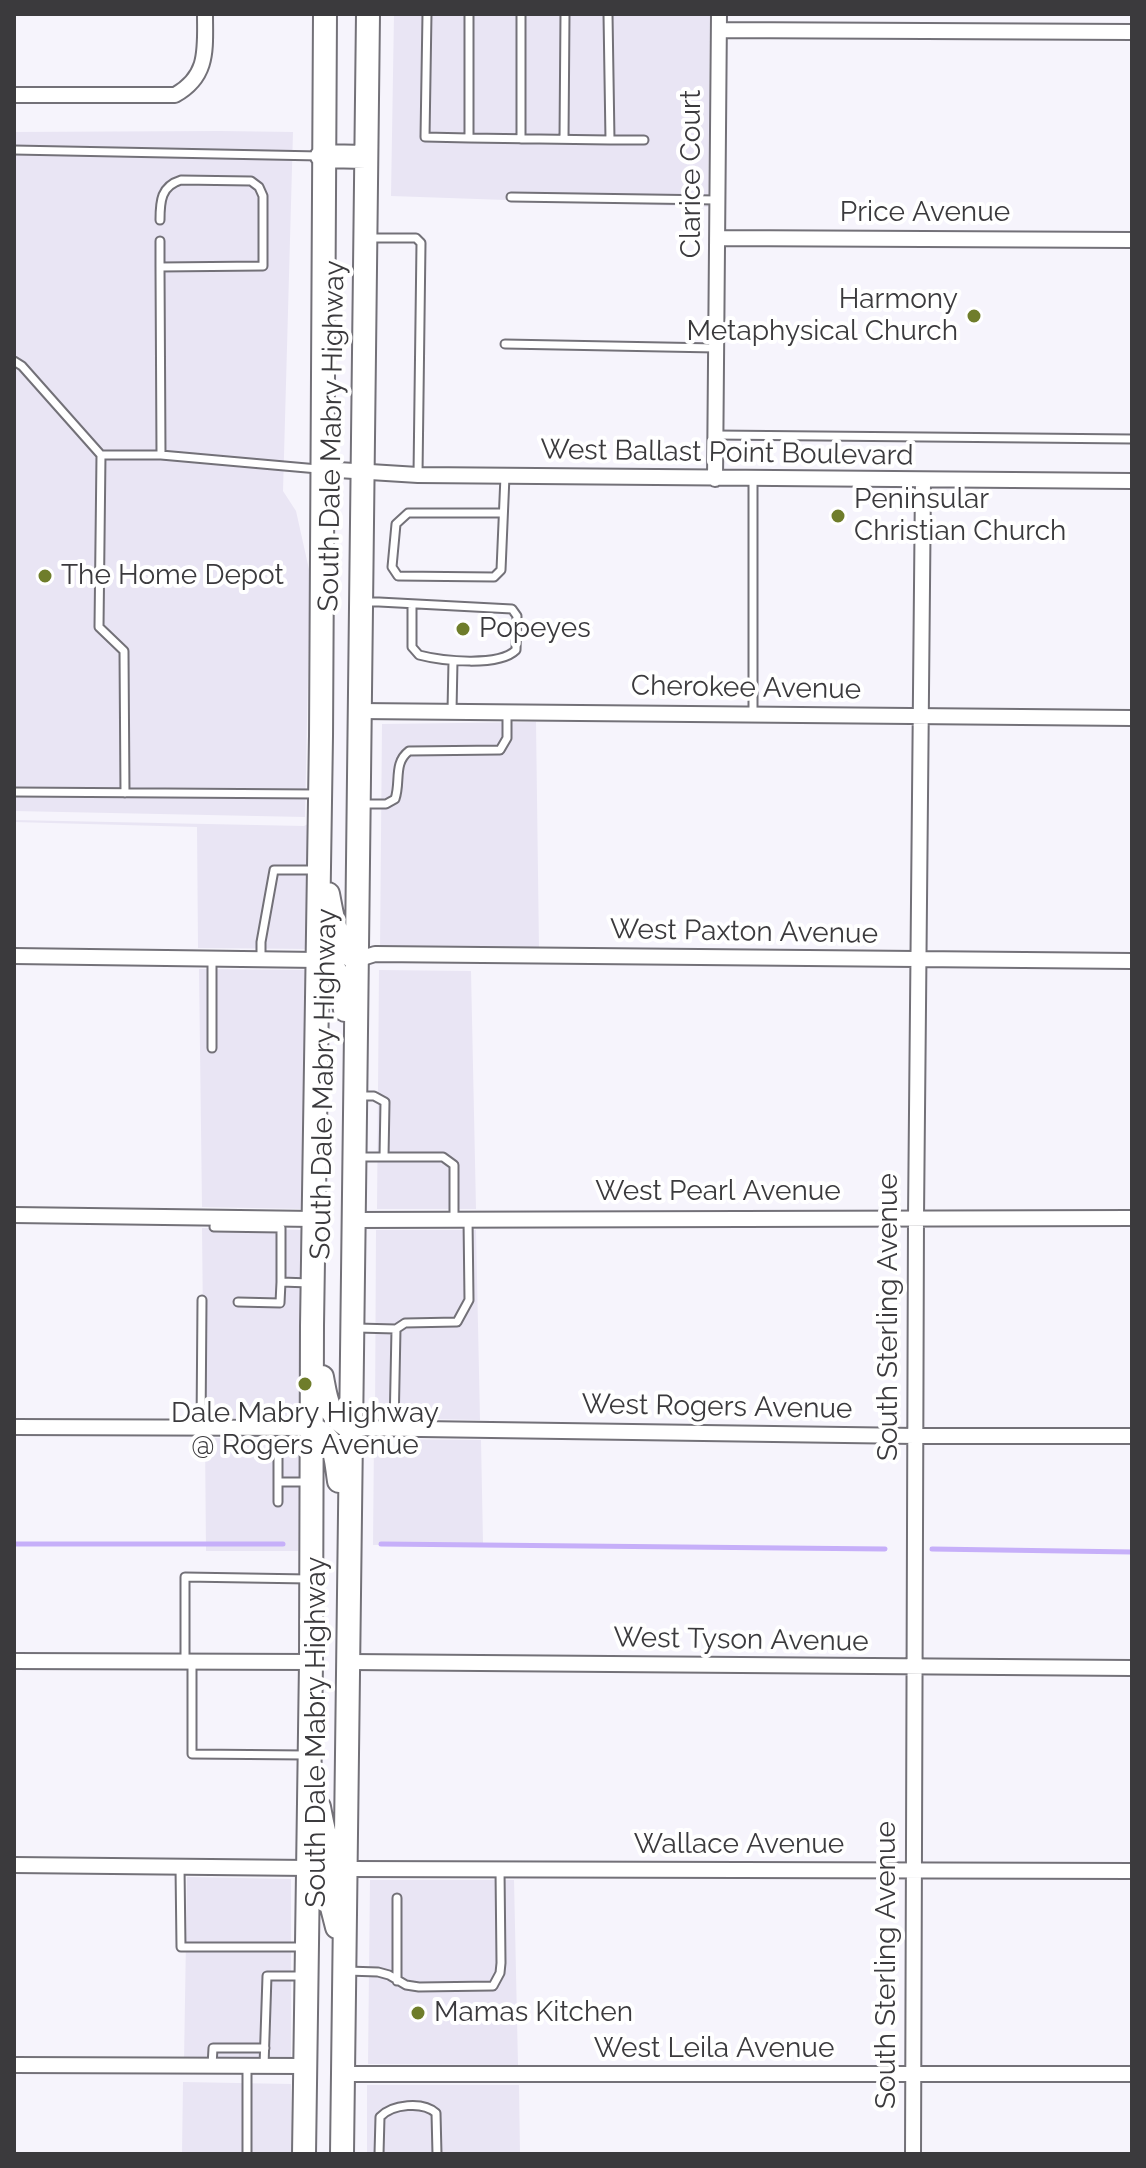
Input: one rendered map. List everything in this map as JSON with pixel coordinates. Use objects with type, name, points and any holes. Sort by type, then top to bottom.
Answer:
[{"type":"main road","name":"South Dale Mabry Highway","points":[[304,2154],[320,794],[325,14]]},
{"type":"main road","name":"South Dale Mabry Highway","points":[[342,2154],[368,14]]},
{"type":"main road","points":[[322,156],[366,157]]},
{"type":"main road","points":[[319,862],[336,932],[344,950],[356,960]]},
{"type":"main road","points":[[318,960],[332,965],[341,981],[354,1066]]},
{"type":"main road","points":[[312,1325],[328,1408],[335,1418],[350,1428]]},
{"type":"main road","points":[[312,1428],[326,1435],[334,1451],[349,1541]]},
{"type":"main road","points":[[310,1755],[326,1842],[334,1860],[347,1869]]},
{"type":"main road","points":[[309,1868],[324,1876],[331,1895],[345,1971]]},
{"type":"street","points":[[14,95],[175,95],[190,87],[205,61],[205,14]]},
{"type":"street","name":"Clarice Court","points":[[715,479],[719,14]]},
{"type":"street","points":[[719,30],[1132,32]]},
{"type":"street","name":"Price Avenue","points":[[717,238],[1132,240]]},
{"type":"street","name":"West Ballast Point Boulevard","points":[[322,469],[418,475],[1132,481]]},
{"type":"street","name":"South Sterling Avenue","points":[[913,2154],[916,1217],[923,481]]},
{"type":"street","name":"Cherokee Avenue","points":[[359,711],[1132,718]]},
{"type":"street","name":"West Paxton Avenue","points":[[356,960],[375,954],[1132,961]]},
{"type":"street","points":[[14,956],[318,960]]},
{"type":"street","points":[[14,1215],[314,1219]]},
{"type":"street","name":"West Pearl Avenue","points":[[352,1220],[1132,1218]]},
{"type":"street","points":[[14,1427],[312,1428]]},
{"type":"street","name":"West Rogers Avenue","points":[[350,1428],[1132,1436]]},
{"type":"street","points":[[14,1661],[311,1662]]},
{"type":"street","name":"West Tyson Avenue","points":[[350,1662],[1132,1668]]},
{"type":"street","points":[[14,1865],[309,1868]]},
{"type":"street","name":"Wallace Avenue","points":[[347,1869],[1132,1871]]},
{"type":"street","points":[[14,2065],[305,2066]]},
{"type":"street","name":"West Leila Avenue","points":[[343,2074],[1132,2074]]},
{"type":"lane","points":[[427,14],[425,137],[644,140]]},
{"type":"lane","points":[[469,14],[469,138]]},
{"type":"lane","points":[[521,14],[521,139]]},
{"type":"lane","points":[[564,139],[565,14]]},
{"type":"lane","points":[[608,14],[610,140]]},
{"type":"lane","points":[[14,150],[322,156]]},
{"type":"lane","points":[[160,220],[165,189],[181,180],[251,181],[259,187],[263,196],[263,266],[160,267]]},
{"type":"lane","points":[[511,197],[717,200]]},
{"type":"lane","points":[[365,238],[416,238],[421,243],[418,475]]},
{"type":"lane","points":[[160,241],[161,455]]},
{"type":"lane","points":[[505,344],[716,348]]},
{"type":"lane","points":[[14,361],[22,366],[101,455],[99,627],[124,651],[125,793]]},
{"type":"lane","points":[[716,435],[1132,439]]},
{"type":"lane","points":[[101,455],[161,455],[322,469]]},
{"type":"lane","points":[[503,513],[408,513],[396,524],[394,573],[398,576],[498,575],[501,570],[505,476]]},
{"type":"lane","points":[[753,479],[753,714]]},
{"type":"lane","points":[[360,602],[489,606],[516,612],[516,650],[494,659],[453,661],[432,659],[415,652],[412,604]]},
{"type":"lane","points":[[452,711],[453,661]]},
{"type":"lane","points":[[358,804],[386,804],[395,799],[398,765],[401,757],[409,751],[500,750],[507,738],[507,712]]},
{"type":"lane","points":[[14,792],[320,794]]},
{"type":"lane","points":[[261,959],[261,942],[274,870],[319,862]]},
{"type":"lane","points":[[212,958],[212,1048]]},
{"type":"lane","points":[[353,1097],[374,1096],[385,1102],[384,1157]]},
{"type":"lane","points":[[351,1328],[396,1329],[405,1323],[457,1322],[469,1300],[454,1165],[443,1157],[352,1157]]},
{"type":"lane","points":[[215,1218],[214,1227],[281,1228],[280,1303],[238,1302]]},
{"type":"lane","points":[[281,1282],[313,1284]]},
{"type":"lane","points":[[201,1428],[202,1300]]},
{"type":"lane","points":[[394,1429],[396,1329]]},
{"type":"lane","points":[[278,1456],[278,1502]]},
{"type":"lane","points":[[278,1482],[312,1482]]},
{"type":"lane","points":[[310,1755],[192,1754],[185,1577],[311,1579]]},
{"type":"lane","points":[[180,1867],[181,1947],[307,1947]]},
{"type":"lane","points":[[345,1971],[378,1972],[419,1987],[493,1986],[501,1963],[500,1870]]},
{"type":"lane","points":[[397,1898],[397,1981]]},
{"type":"lane","points":[[264,2066],[267,1976],[306,1975]]},
{"type":"lane","points":[[212,2066],[213,2048],[265,2048]]},
{"type":"lane","points":[[247,2066],[247,2154]]},
{"type":"lane","points":[[379,2154],[378,2126],[384,2112],[396,2107],[425,2107],[436,2113],[437,2154]]},
{"type":"shaded area","points":[[394,14],[710,14],[708,207],[391,196]]},
{"type":"shaded area","points":[[14,132],[293,132],[283,491],[296,511],[310,574],[305,817],[14,811]]},
{"type":"shaded area","points":[[536,722],[539,950],[380,950],[382,724]]},
{"type":"shaded area","points":[[14,820],[304,826],[310,823],[309,949],[198,948],[197,827]]},
{"type":"shaded area","points":[[199,969],[309,970],[305,1209],[202,1207]]},
{"type":"shaded area","points":[[379,970],[471,971],[476,1209],[377,1209]]},
{"type":"shaded area","points":[[202,1228],[305,1230],[301,1418],[204,1418]]},
{"type":"shaded area","points":[[376,1230],[476,1230],[480,1420],[375,1418]]},
{"type":"shaded area","points":[[205,1438],[300,1439],[298,1551],[206,1551]]},
{"type":"shaded area","points":[[374,1439],[481,1440],[483,1543],[373,1545]]},
{"type":"shaded area","points":[[187,1877],[291,1879],[291,2063],[184,2062]]},
{"type":"shaded area","points":[[370,1880],[514,1880],[518,2065],[368,2064]]},
{"type":"shaded area","points":[[183,2082],[291,2084],[292,2154],[182,2154]]},
{"type":"shaded area","points":[[367,2085],[519,2085],[520,2154],[367,2154]]},
{"type":"waterway","points":[[14,1544],[283,1544]]},
{"type":"waterway","points":[[381,1544],[885,1549]]},
{"type":"waterway","points":[[932,1549],[1132,1552]]},
{"type":"place","name":"Harmony Metaphysical Church","points":[[974,316]]},
{"type":"place","name":"Peninsular Christian Church","points":[[838,516]]},
{"type":"place","name":"The Home Depot","points":[[45,576]]},
{"type":"place","name":"Popeyes","points":[[463,629]]},
{"type":"place","name":"Dale Mabry Highway @ Rogers Avenue","points":[[305,1384]]},
{"type":"place","name":"Mamas Kitchen","points":[[418,2013]]}]
